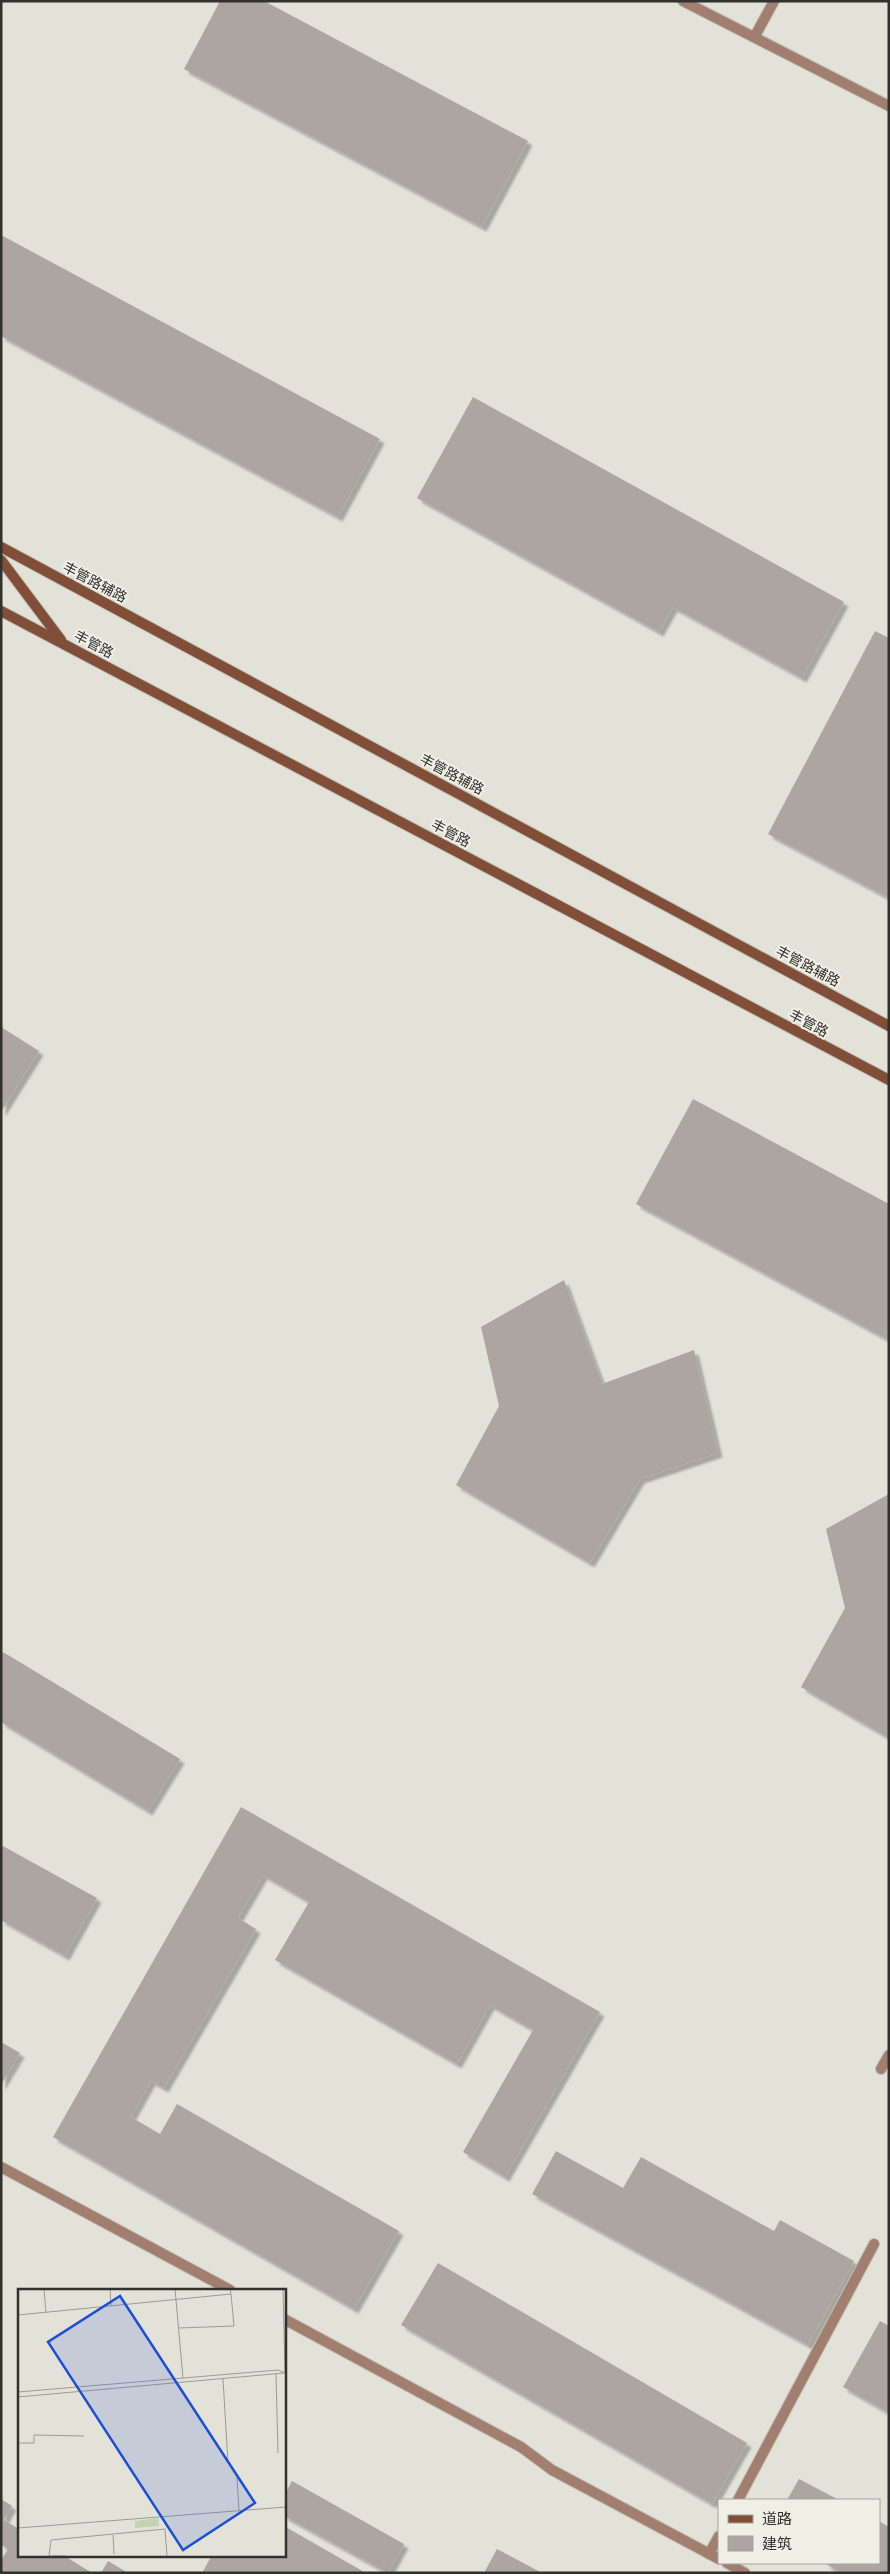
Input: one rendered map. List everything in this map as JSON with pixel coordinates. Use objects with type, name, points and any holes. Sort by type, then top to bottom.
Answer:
[{"type":"street","points":[[683,1],[755,36],[889,106]]},
{"type":"street","points":[[755,36],[774,1]]},
{"type":"street","name":"丰管路辅路","points":[[1,547],[889,1026]]},
{"type":"street","points":[[1,560],[63,643]]},
{"type":"street","name":"丰管路","points":[[1,611],[889,1080]]},
{"type":"street","points":[[881,2069],[889,2056]]},
{"type":"street","points":[[1,2167],[228,2289]]},
{"type":"street","points":[[739,2499],[874,2244]]},
{"type":"street","points":[[285,2320],[521,2447],[552,2470],[714,2556],[718,2540]]},
{"type":"street","points":[[728,2564],[745,2573]]},
{"type":"building","points":[[220,1],[264,1],[528,141],[482,227],[184,69]]},
{"type":"building","points":[[1,235],[380,439],[338,517],[1,336]]},
{"type":"building","points":[[473,397],[844,602],[802,678],[673,607],[659,632],[417,498]]},
{"type":"building","points":[[875,631],[889,638],[889,898],[768,834]]},
{"type":"building","points":[[1,1027],[39,1051],[1,1112]]},
{"type":"building","points":[[693,1099],[889,1204],[889,1340],[636,1204]]},
{"type":"building","points":[[564,1280],[602,1384],[694,1350],[718,1453],[640,1479],[590,1563],[456,1485],[499,1406],[481,1327]]},
{"type":"building","points":[[889,1494],[889,1738],[801,1687],[845,1608],[826,1529]]},
{"type":"building","points":[[3,1652],[180,1759],[148,1811],[1,1722],[1,1656]]},
{"type":"building","points":[[241,1807],[600,2012],[505,2177],[463,2152],[533,2030],[490,2005],[457,2064],[275,1960],[309,1902],[263,1875],[238,1918],[256,1929],[164,2088],[151,2081],[131,2117],[160,2134],[177,2104],[399,2231],[354,2309],[53,2137]]},
{"type":"building","points":[[1,1845],[97,1898],[65,1956],[1,1920]]},
{"type":"building","points":[[1,2042],[20,2053],[1,2085]]},
{"type":"building","points":[[556,2151],[623,2188],[641,2157],[774,2231],[780,2220],[854,2261],[808,2345],[532,2194]]},
{"type":"building","points":[[438,2263],[747,2443],[712,2504],[401,2325]]},
{"type":"building","points":[[880,2321],[889,2326],[889,2413],[843,2387]]},
{"type":"building","points":[[799,2479],[837,2499],[788,2499]]},
{"type":"building","points":[[292,2481],[404,2544],[388,2573],[285,2517],[285,2494]]},
{"type":"building","points":[[1,2499],[12,2506],[4,2520],[18,2528],[18,2556],[65,2556],[92,2573],[1,2573],[1,2560],[8,2549],[1,2545]]},
{"type":"building","points":[[880,2522],[889,2527],[889,2573],[842,2573],[826,2564],[880,2564]]},
{"type":"building","points":[[285,2527],[366,2573],[202,2573],[211,2556],[285,2556]]},
{"type":"building","points":[[497,2549],[542,2573],[484,2573]]},
{"type":"building","points":[[108,2561],[128,2573],[101,2573]]}]
